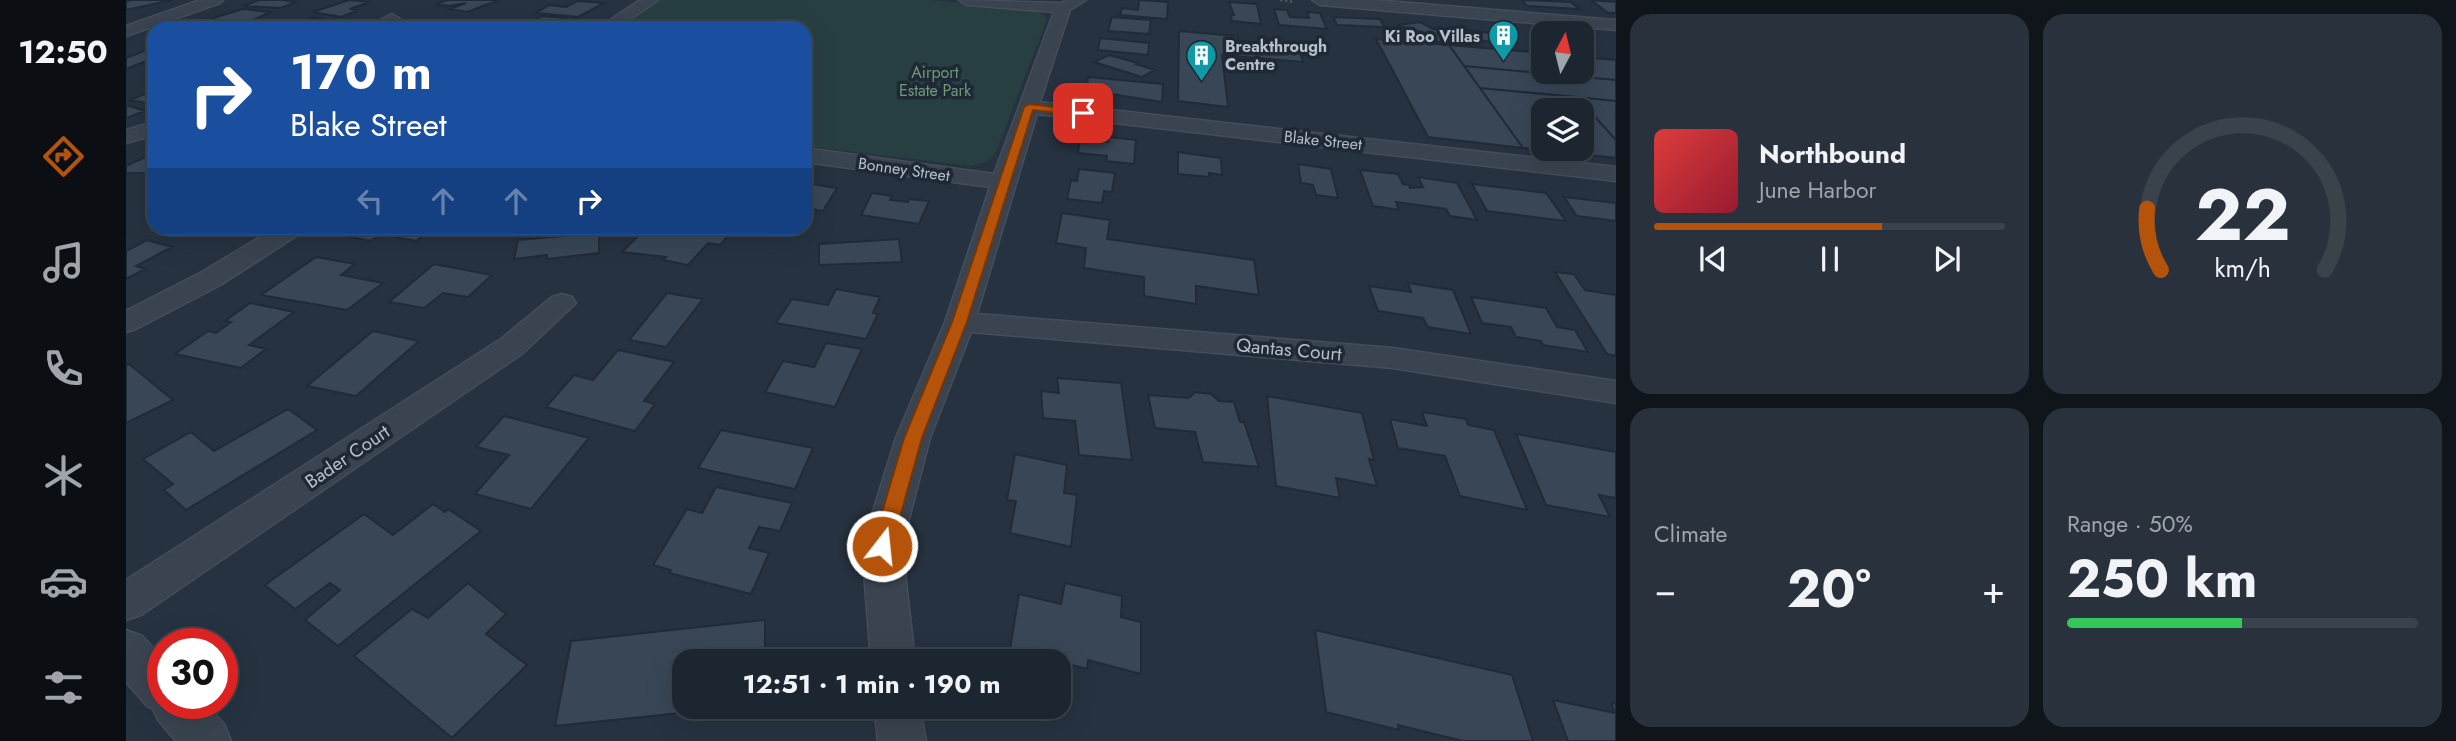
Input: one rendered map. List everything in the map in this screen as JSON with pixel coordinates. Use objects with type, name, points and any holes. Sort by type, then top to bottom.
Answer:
[{"type":"street","points":[[155,21],[215,0]]},
{"type":"street","points":[[617,21],[650,0]]},
{"type":"street","points":[[892,649],[882,546],[913,438],[960,322],[1003,182],[1070,4],[967,0]]},
{"type":"street","points":[[1320,0],[1616,25]]},
{"type":"street","points":[[1485,0],[1499,15]]},
{"type":"street","points":[[388,21],[392,19]]},
{"type":"street","points":[[126,31],[147,24]]},
{"type":"street","name":"Blake Street","points":[[1029,107],[1616,174]]},
{"type":"street","points":[[126,137],[147,130]]},
{"type":"street","name":"Bonney Street","points":[[812,156],[1003,182]]},
{"type":"street","points":[[126,323],[212,278],[281,235]]},
{"type":"street","name":"Bader Court","points":[[126,602],[512,346],[562,303]]},
{"type":"street","name":"Qantas Court","points":[[960,322],[1393,358],[1616,392]]},
{"type":"street","points":[[126,650],[147,673]]},
{"type":"street","points":[[187,719],[206,741]]},
{"type":"street","points":[[899,719],[902,741]]},
{"type":"green space","name":"Airport Estate Park","points":[[661,0],[930,0],[1028,9],[1038,11],[1047,19],[996,152],[988,161],[971,166],[812,147],[812,21],[629,21]]},
{"type":"building","points":[[172,0],[126,10],[126,2]]},
{"type":"building","points":[[259,0],[296,2],[281,8],[244,6]]},
{"type":"building","points":[[349,0],[370,2],[350,9],[359,10],[341,17],[313,12]]},
{"type":"building","points":[[447,0],[499,0],[467,12],[450,9],[466,3],[449,6],[436,4]]},
{"type":"building","points":[[1139,0],[1168,2],[1167,19],[1120,15],[1122,8],[1138,10]]},
{"type":"building","points":[[1522,0],[1571,2],[1579,9],[1527,6]]},
{"type":"building","points":[[1591,0],[1616,2],[1616,13],[1608,13]]},
{"type":"building","points":[[577,1],[604,3],[578,17],[536,13],[549,5],[566,7]]},
{"type":"building","points":[[1229,2],[1257,4],[1261,24],[1232,21],[1231,15],[1234,15]]},
{"type":"building","points":[[243,9],[270,12],[251,21],[204,21]]},
{"type":"building","points":[[1274,9],[1287,10],[1290,17],[1309,18],[1307,12],[1320,13],[1327,29],[1279,25]]},
{"type":"building","points":[[542,16],[564,18],[559,21],[533,21]]},
{"type":"building","points":[[1112,17],[1151,20],[1149,34],[1108,31]]},
{"type":"building","points":[[1333,17],[1380,19],[1384,27],[1337,25]]},
{"type":"building","points":[[313,18],[332,20],[330,21],[306,21]]},
{"type":"building","points":[[1420,22],[1461,41],[1433,42],[1399,25]]},
{"type":"building","points":[[1461,29],[1504,35],[1512,43],[1469,40]]},
{"type":"building","name":"Breakthrough Centre","points":[[1179,31],[1237,36],[1238,41],[1298,46],[1303,62],[1222,55],[1228,107],[1178,101]]},
{"type":"building","points":[[1100,38],[1149,43],[1148,55],[1098,50]]},
{"type":"building","points":[[1376,39],[1449,45],[1523,148],[1428,137]]},
{"type":"building","name":"Ki Roo Villas","points":[[1449,45],[1531,52],[1531,72],[1464,66]]},
{"type":"building","points":[[147,50],[147,61],[126,69],[126,58]]},
{"type":"building","points":[[1109,55],[1155,70],[1142,77],[1094,62]]},
{"type":"building","name":"Ki Roo Villas","points":[[1594,58],[1616,60],[1616,80],[1594,78]]},
{"type":"building","points":[[1464,66],[1531,72],[1531,84],[1594,84],[1594,78],[1616,80],[1616,101],[1594,98],[1480,88]]},
{"type":"building","points":[[1088,77],[1163,84],[1162,102],[1104,93],[1105,88],[1087,86]]},
{"type":"building","points":[[1480,88],[1578,98],[1531,98],[1531,149],[1523,148]]},
{"type":"building","points":[[147,93],[147,103],[130,100]]},
{"type":"building","points":[[1594,99],[1616,101],[1616,140],[1594,116]]},
{"type":"building","points":[[126,105],[145,111],[126,118]]},
{"type":"building","points":[[1594,116],[1616,140],[1616,158],[1594,156]]},
{"type":"building","points":[[1109,137],[1136,140],[1134,164],[1106,161],[1107,156],[1078,153],[1080,138],[1108,142]]},
{"type":"building","points":[[1178,152],[1221,158],[1222,175],[1209,173],[1209,177],[1178,174]]},
{"type":"building","points":[[147,156],[147,173],[126,173],[126,166]]},
{"type":"building","points":[[1298,164],[1331,169],[1338,198],[1316,195],[1313,185],[1301,183]]},
{"type":"building","points":[[1079,169],[1115,173],[1112,192],[1104,191],[1102,203],[1067,199],[1071,180],[1077,181]]},
{"type":"building","points":[[1360,170],[1398,174],[1403,184],[1409,185],[1410,188],[1423,187],[1418,177],[1457,183],[1477,220],[1450,216],[1446,209],[1396,202],[1399,210],[1373,206]]},
{"type":"building","points":[[812,184],[837,188],[823,211],[812,209]]},
{"type":"building","points":[[1472,184],[1546,193],[1566,221],[1487,211]]},
{"type":"building","points":[[872,193],[892,196],[890,200],[929,201],[919,224],[861,215]]},
{"type":"building","points":[[1564,197],[1616,203],[1616,221],[1577,216]]},
{"type":"building","points":[[1062,213],[1110,220],[1107,239],[1254,260],[1259,295],[1196,286],[1196,304],[1144,296],[1144,277],[1084,268],[1086,248],[1056,243]]},
{"type":"building","points":[[354,235],[379,235],[371,241],[351,237]]},
{"type":"building","points":[[385,235],[424,235],[416,241]]},
{"type":"building","points":[[599,235],[599,253],[547,259],[547,255],[514,259],[518,240]]},
{"type":"building","points":[[639,235],[728,235],[720,245],[708,243],[688,265],[663,260],[666,257],[622,252]]},
{"type":"building","points":[[899,239],[902,262],[819,265],[819,244]]},
{"type":"building","points":[[147,240],[172,247],[136,266],[145,269],[126,279],[126,251]]},
{"type":"building","points":[[316,257],[355,264],[341,275],[383,283],[347,310],[261,295]]},
{"type":"building","points":[[434,264],[492,275],[468,297],[443,293],[424,308],[389,302]]},
{"type":"building","points":[[1555,272],[1574,274],[1585,290],[1616,295],[1616,356],[1607,354]]},
{"type":"building","points":[[1408,283],[1453,290],[1471,334],[1428,327],[1423,318],[1378,311],[1369,286],[1411,292]]},
{"type":"building","points":[[836,289],[880,297],[873,313],[878,314],[866,339],[776,323],[792,299],[828,305]]},
{"type":"building","points":[[667,293],[703,299],[666,347],[629,340]]},
{"type":"building","points":[[1471,297],[1546,308],[1557,327],[1575,330],[1588,352],[1543,345],[1541,341],[1516,337],[1511,327],[1482,323]]},
{"type":"building","points":[[250,303],[294,312],[249,345],[266,349],[241,368],[175,354],[208,331],[216,333],[231,322],[225,321]]},
{"type":"building","points":[[373,331],[419,341],[356,396],[307,386]]},
{"type":"building","points":[[826,343],[862,349],[835,407],[765,392],[783,361],[814,367]]},
{"type":"building","points":[[618,350],[674,362],[644,401],[655,404],[635,431],[546,407],[574,375],[593,380]]},
{"type":"building","points":[[129,364],[173,400],[126,423],[126,365]]},
{"type":"building","points":[[1057,378],[1121,383],[1132,460],[1079,455],[1075,421],[1043,418],[1041,391],[1059,393]]},
{"type":"building","points":[[1195,392],[1211,394],[1219,401],[1234,402],[1240,422],[1244,422],[1259,467],[1203,462],[1195,432],[1155,428],[1148,395],[1189,398]]},
{"type":"building","points":[[1267,396],[1362,413],[1374,460],[1369,459],[1377,486],[1336,478],[1340,498],[1276,486]]},
{"type":"building","points":[[288,409],[317,430],[186,510],[164,490],[173,484],[143,459],[191,432],[214,451]]},
{"type":"building","points":[[1422,412],[1466,419],[1468,425],[1494,430],[1527,510],[1460,496],[1445,456],[1398,448],[1390,419],[1427,426]]},
{"type":"building","points":[[504,416],[589,438],[531,509],[475,494],[509,455],[476,447]]},
{"type":"building","points":[[721,430],[813,448],[795,489],[698,468]]},
{"type":"building","points":[[1516,434],[1616,452],[1616,498],[1599,495],[1610,517],[1546,505]]},
{"type":"building","points":[[1015,454],[1067,465],[1064,493],[1077,495],[1071,547],[1010,533],[1016,501],[1007,500]]},
{"type":"building","points":[[716,487],[792,503],[780,531],[759,527],[749,548],[769,553],[751,594],[669,573],[671,570],[653,565],[687,509],[702,513]]},
{"type":"building","points":[[433,504],[445,512],[448,509],[481,531],[338,646],[305,620],[340,590],[330,583],[295,609],[265,585],[364,514],[393,535]]},
{"type":"building","points":[[468,583],[506,614],[486,634],[527,665],[452,738],[354,656],[412,609],[428,618]]},
{"type":"building","points":[[1065,583],[1122,596],[1121,617],[1141,622],[1141,674],[1088,660],[1087,669],[1071,665],[1071,649],[1010,649],[1019,594],[1061,604]]},
{"type":"building","points":[[765,620],[765,649],[672,649],[672,714],[555,726],[571,641]]},
{"type":"building","points":[[1315,630],[1512,675],[1533,741],[1463,741],[1398,725],[1399,730],[1326,712]]},
{"type":"building","points":[[1553,700],[1615,713],[1611,703],[1616,704],[1616,741],[1568,741]]},
{"type":"place","name":"Ki Roo Villas","points":[[1503,63]]},
{"type":"place","name":"Breakthrough Centre","points":[[1202,82]]},
{"type":"route","points":[[882,546],[913,438],[960,322],[1029,107],[1083,113]]}]
